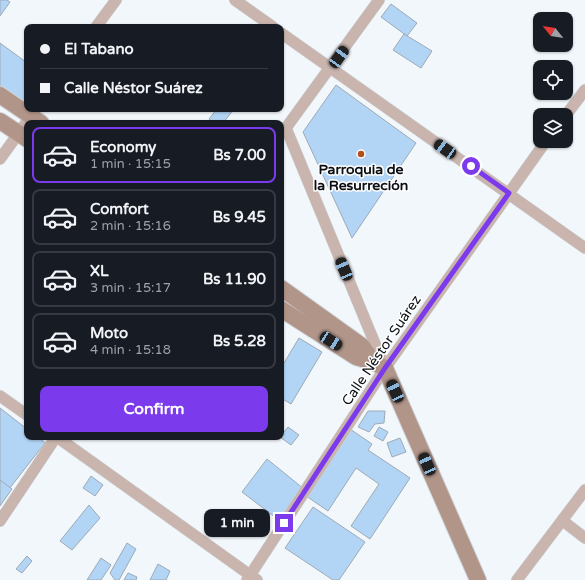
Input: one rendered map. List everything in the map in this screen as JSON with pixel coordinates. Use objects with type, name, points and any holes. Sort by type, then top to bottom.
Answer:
[{"type":"street","points":[[98,24],[116,0]]},
{"type":"street","points":[[235,0],[269,24]]},
{"type":"street","points":[[379,0],[284,131],[379,365],[478,580]]},
{"type":"street","points":[[284,35],[585,248]]},
{"type":"street","points":[[571,108],[585,90]]},
{"type":"street","points":[[0,95],[24,109]]},
{"type":"street","points":[[0,121],[23,137],[0,159]]},
{"type":"street","name":"Calle Néstor Suárez","points":[[251,578],[379,365],[509,193],[541,148]]},
{"type":"street","points":[[284,290],[362,346],[379,365]]},
{"type":"street","points":[[284,311],[356,357],[379,365]]},
{"type":"street","points":[[0,396],[24,414]]},
{"type":"street","points":[[0,520],[54,440]]},
{"type":"street","points":[[60,440],[251,578]]},
{"type":"street","points":[[517,580],[585,490]]},
{"type":"street","points":[[563,521],[585,538]]},
{"type":"building","points":[[0,0],[7,0],[10,2],[0,16]]},
{"type":"building","points":[[391,4],[417,23],[407,36],[381,17]]},
{"type":"building","points":[[404,34],[432,51],[421,68],[393,50]]},
{"type":"building","points":[[0,43],[24,61],[23,106],[0,89]]},
{"type":"building","name":"Parroquia de la Resurreción","points":[[336,85],[416,143],[352,238],[303,132]]},
{"type":"building","points":[[215,112],[232,112],[225,120],[209,119]]},
{"type":"building","points":[[299,338],[322,352],[291,404],[284,400],[284,363]]},
{"type":"building","points":[[0,408],[24,427],[24,440],[42,440],[45,443],[9,489],[0,482]]},
{"type":"building","points":[[368,411],[385,411],[384,423],[375,424],[369,432],[358,427]]},
{"type":"building","points":[[288,427],[299,435],[291,445],[284,440],[284,432]]},
{"type":"building","points":[[379,427],[388,432],[383,441],[374,436]]},
{"type":"building","points":[[350,429],[372,444],[368,450],[410,478],[370,539],[351,526],[379,484],[356,468],[328,511],[306,496]]},
{"type":"building","points":[[400,438],[406,452],[392,457],[387,443]]},
{"type":"building","points":[[267,459],[304,489],[280,521],[242,492]]},
{"type":"building","points":[[91,476],[103,485],[95,496],[83,488]]},
{"type":"building","points":[[0,480],[12,489],[0,506]]},
{"type":"building","points":[[89,505],[100,518],[72,550],[60,541]]},
{"type":"building","points":[[313,507],[365,542],[339,580],[333,580],[285,548]]},
{"type":"building","points":[[127,543],[136,549],[119,580],[115,580],[110,573]]},
{"type":"building","points":[[27,556],[32,561],[22,573],[16,569]]},
{"type":"building","points":[[101,558],[111,565],[101,580],[87,580]]},
{"type":"building","points":[[158,564],[170,571],[166,580],[150,580]]},
{"type":"building","points":[[128,573],[137,577],[136,580],[124,580]]},
{"type":"place","name":"Parroquia de la Resurreción","points":[[361,154]]},
{"type":"route","points":[[284,523],[369,395],[385,368],[509,193],[471,166]]}]
